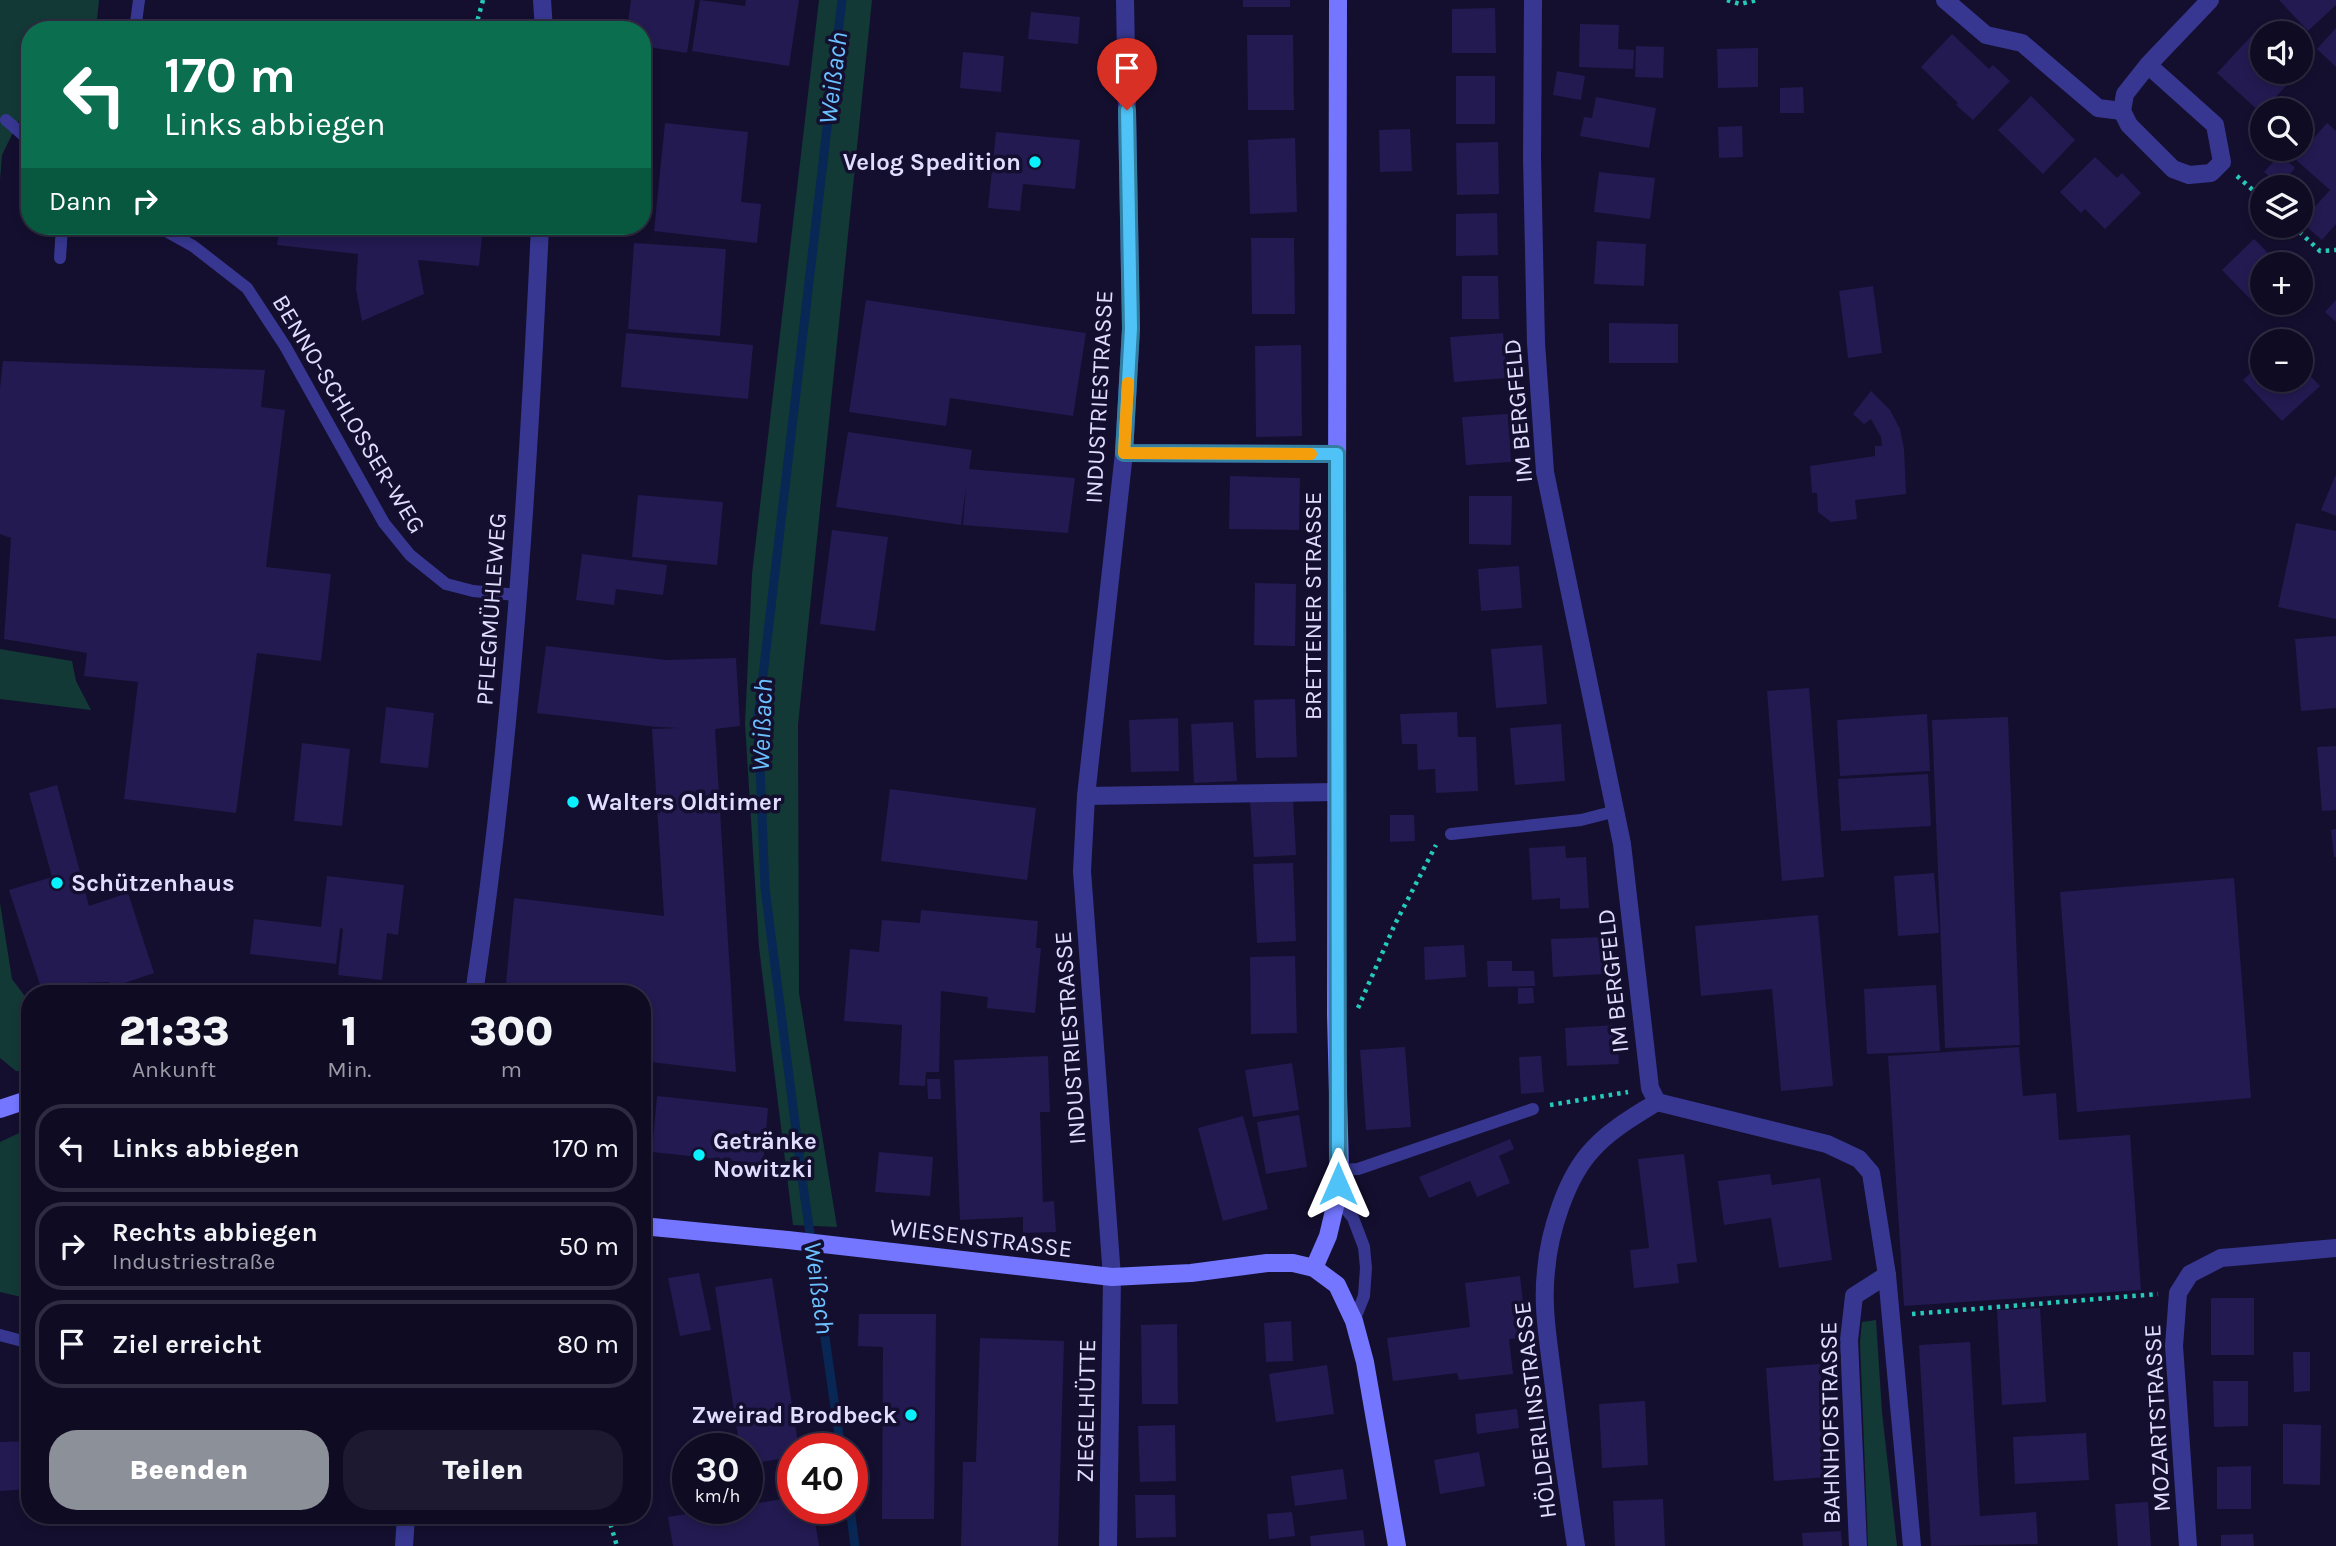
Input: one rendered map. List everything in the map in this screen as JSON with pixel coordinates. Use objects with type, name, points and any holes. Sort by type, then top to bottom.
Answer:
[{"type":"street","points":[[542,0],[543,21]]},
{"type":"street","name":"INDUSTRIESTRASSE","points":[[1112,1277],[1082,871],[1086,796],[1124,453],[1131,328],[1125,0]]},
{"type":"street","name":"BRETTENER STRASSE","points":[[1314,1268],[1328,1237],[1340,1170],[1336,1015],[1338,0]]},
{"type":"street","name":"IM BERGFELD","points":[[1533,0],[1535,330],[1545,472],[1622,844],[1653,1095]]},
{"type":"street","points":[[1945,0],[1986,35],[2022,43],[2098,108],[2122,111]]},
{"type":"street","points":[[2148,65],[2215,125],[2222,162],[2211,173],[2189,175],[2173,169],[2129,125],[2122,111],[2125,94],[2148,65],[2210,0]]},
{"type":"street","name":"PFLEGMÜHLEWEG","points":[[475,985],[492,871],[517,595],[540,235]]},
{"type":"street","points":[[1124,453],[1337,454]]},
{"type":"street","points":[[1086,796],[1337,792]]},
{"type":"street","points":[[1653,1095],[1828,1144],[1859,1159],[1871,1172],[1886,1275],[1912,1546]]},
{"type":"street","name":"HÖLDERLINSTRASSE","points":[[1576,1546],[1561,1448],[1545,1307],[1546,1271],[1553,1232],[1570,1183],[1592,1149],[1653,1095]]},
{"type":"street","points":[[0,1109],[21,1102]]},
{"type":"street","name":"WIESENSTRASSE","points":[[651,1227],[1112,1277],[1191,1273],[1267,1263],[1293,1263],[1314,1268]]},
{"type":"street","name":"MOZARTSTRASSE","points":[[2189,1546],[2174,1346],[2178,1293],[2190,1274],[2221,1258],[2336,1248]]},
{"type":"street","points":[[1314,1268],[1337,1285],[1354,1321],[1365,1362],[1397,1546]]},
{"type":"street","name":"BAHNHOFSTRASSE","points":[[1858,1546],[1849,1340],[1854,1296],[1886,1275]]},
{"type":"street","name":"ZIEGELHÜTTE","points":[[1108,1546],[1112,1277]]},
{"type":"street","points":[[404,1546],[405,1524]]},
{"type":"lane","points":[[136,21],[139,0]]},
{"type":"lane","points":[[6,120],[21,133]]},
{"type":"lane","points":[[60,258],[61,235]]},
{"type":"lane","name":"BENNO-SCHLOSSER-WEG","points":[[173,235],[193,246],[247,288],[285,346],[384,523],[410,555],[446,584],[474,591],[517,595]]},
{"type":"lane","points":[[1451,834],[1581,820],[1616,811]]},
{"type":"lane","points":[[1340,1170],[1358,1169],[1533,1109]]},
{"type":"lane","points":[[1337,1198],[1353,1217],[1364,1247],[1364,1296],[1354,1321]]},
{"type":"lane","points":[[0,1335],[21,1341]]},
{"type":"path","points":[[477,21],[483,0]]},
{"type":"path","points":[[1727,0],[1740,4],[1757,0]]},
{"type":"path","points":[[2222,162],[2250,187]]},
{"type":"path","points":[[2306,238],[2320,251],[2336,250]]},
{"type":"path","points":[[1336,1015],[1353,1014],[1362,1003],[1420,873],[1435,846],[1451,834]]},
{"type":"path","points":[[1566,1102],[1653,1095]]},
{"type":"path","points":[[1890,1316],[2178,1293]]},
{"type":"path","points":[[610,1524],[617,1546]]},
{"type":"green space","points":[[0,0],[99,0],[97,21],[21,21],[21,116],[2,155],[0,180]]},
{"type":"green space","points":[[819,0],[872,0],[798,725],[799,993],[837,1227],[793,1225],[759,947],[745,724],[752,574]]},
{"type":"green space","points":[[0,649],[72,661],[76,681],[91,710],[0,699]]},
{"type":"green space","points":[[0,903],[12,979],[21,991],[21,1071],[16,1071],[0,1058]]},
{"type":"green space","points":[[21,1132],[21,1297],[0,1292],[0,1142]]},
{"type":"green space","points":[[1876,1320],[1882,1412],[1897,1546],[1868,1546],[1860,1342],[1862,1322]]},
{"type":"building","points":[[631,0],[695,0],[687,53],[651,47],[651,21],[628,21]]},
{"type":"building","points":[[700,0],[745,6],[746,0],[799,0],[789,66],[692,51]]},
{"type":"building","points":[[1243,0],[1290,0],[1290,7],[1243,7]]},
{"type":"building","points":[[2279,0],[2336,0],[2336,5],[2313,26],[2313,21],[2299,21]]},
{"type":"building","points":[[1495,8],[1496,53],[1452,53],[1452,9]]},
{"type":"building","points":[[1031,12],[1080,17],[1078,44],[1028,39]]},
{"type":"building","points":[[1580,24],[1619,25],[1618,49],[1634,50],[1633,69],[1579,67]]},
{"type":"building","points":[[2336,28],[2336,67],[2317,49]]},
{"type":"building","points":[[1952,34],[1989,69],[1993,65],[2010,81],[1973,120],[1921,67]]},
{"type":"building","points":[[1247,35],[1293,35],[1294,110],[1248,110]]},
{"type":"building","points":[[2250,37],[2250,84],[2288,84],[2275,98],[2250,98],[2250,103],[2217,73]]},
{"type":"building","points":[[1636,46],[1664,47],[1663,78],[1635,77]]},
{"type":"building","points":[[1758,48],[1758,87],[1718,88],[1717,49]]},
{"type":"building","points":[[963,52],[1004,56],[1001,92],[960,88]]},
{"type":"building","points":[[1557,71],[1585,76],[1581,100],[1553,95]]},
{"type":"building","points":[[1456,76],[1495,76],[1495,124],[1456,124]]},
{"type":"building","points":[[1803,87],[1804,113],[1780,113],[1780,88]]},
{"type":"building","points":[[2031,96],[2075,140],[2043,174],[1998,130]]},
{"type":"building","points":[[1596,97],[1656,108],[1649,148],[1580,136],[1584,117],[1592,118]]},
{"type":"building","points":[[665,123],[748,132],[741,202],[761,204],[757,243],[654,231]]},
{"type":"building","points":[[2327,123],[2336,131],[2336,224],[2322,240],[2313,232],[2313,209],[2330,190],[2297,161],[2313,161],[2313,139]]},
{"type":"building","points":[[1742,126],[1743,157],[1719,158],[1718,127]]},
{"type":"building","points":[[1410,129],[1412,171],[1380,172],[1379,130]]},
{"type":"building","name":"Velog Spedition","points":[[996,132],[1080,140],[1075,189],[1023,184],[1020,211],[988,208]]},
{"type":"building","points":[[1295,138],[1297,212],[1250,214],[1248,140]]},
{"type":"building","points":[[1498,142],[1499,194],[1457,195],[1456,143]]},
{"type":"building","points":[[2095,157],[2117,178],[2122,173],[2141,193],[2105,229],[2085,209],[2081,213],[2060,192]]},
{"type":"building","points":[[2274,161],[2288,161],[2295,168],[2289,175],[2267,175],[2264,172]]},
{"type":"building","points":[[1599,172],[1655,178],[1650,219],[1594,212]]},
{"type":"building","points":[[1497,213],[1498,255],[1456,256],[1456,214]]},
{"type":"building","points":[[279,235],[482,235],[479,266],[418,260],[424,294],[362,321],[356,289],[358,254],[277,245]]},
{"type":"building","points":[[1251,238],[1294,238],[1295,314],[1252,314]]},
{"type":"building","points":[[2254,239],[2267,252],[2250,252],[2250,299],[2222,270]]},
{"type":"building","points":[[1597,241],[1646,244],[1644,286],[1594,284]]},
{"type":"building","points":[[634,243],[726,249],[720,336],[628,329]]},
{"type":"building","points":[[1462,276],[1498,276],[1499,319],[1462,319]]},
{"type":"building","points":[[1873,286],[1882,353],[1848,358],[1839,291]]},
{"type":"building","points":[[866,300],[1086,333],[1073,416],[950,398],[946,426],[849,412]]},
{"type":"building","points":[[2336,300],[2336,322],[2325,312]]},
{"type":"building","points":[[1609,323],[1678,324],[1678,363],[1609,363]]},
{"type":"building","points":[[626,333],[753,345],[748,399],[621,387]]},
{"type":"building","points":[[1503,333],[1507,378],[1454,382],[1450,337]]},
{"type":"building","points":[[1301,345],[1302,436],[1256,437],[1255,346]]},
{"type":"building","points":[[3,361],[265,370],[261,407],[285,410],[266,567],[331,574],[321,661],[257,653],[236,813],[124,799],[138,682],[84,676],[87,653],[4,639],[11,538],[0,534],[0,388]]},
{"type":"building","points":[[2250,373],[2250,387],[2243,380]]},
{"type":"building","points":[[2313,379],[2320,386],[2282,421],[2254,392],[2313,392]]},
{"type":"building","points":[[1871,391],[1890,410],[1900,429],[1904,449],[1906,494],[1855,500],[1857,519],[1831,522],[1818,512],[1817,493],[1812,493],[1810,466],[1875,456],[1875,446],[1882,446],[1881,437],[1871,419],[1864,424],[1853,414]]},
{"type":"building","points":[[1508,414],[1511,462],[1466,465],[1462,417]]},
{"type":"building","points":[[848,432],[972,450],[969,469],[1075,478],[1068,533],[963,525],[966,487],[961,525],[836,507]]},
{"type":"building","points":[[2336,474],[2336,516],[2321,510]]},
{"type":"building","points":[[1230,476],[1300,478],[1299,530],[1229,529]]},
{"type":"building","points":[[638,495],[723,502],[717,565],[632,557]]},
{"type":"building","points":[[1469,496],[1512,496],[1511,545],[1469,544]]},
{"type":"building","points":[[2296,523],[2336,531],[2336,619],[2278,607]]},
{"type":"building","points":[[832,530],[888,537],[875,631],[820,624]]},
{"type":"building","points":[[582,554],[667,565],[663,595],[616,589],[614,605],[576,600]]},
{"type":"building","points":[[1519,566],[1522,608],[1481,611],[1478,569]]},
{"type":"building","points":[[1255,583],[1296,584],[1295,646],[1254,645]]},
{"type":"building","points":[[2336,636],[2336,708],[2301,711],[2295,639]]},
{"type":"building","points":[[1542,645],[1547,704],[1496,708],[1491,649]]},
{"type":"building","points":[[546,646],[666,660],[736,658],[740,726],[715,729],[736,1072],[651,1062],[651,985],[506,985],[514,898],[664,916],[652,729],[680,728],[537,713]]},
{"type":"building","points":[[1809,688],[1824,877],[1782,881],[1767,691]]},
{"type":"building","points":[[1295,699],[1297,757],[1256,758],[1254,700]]},
{"type":"building","points":[[386,707],[434,713],[428,768],[380,763]]},
{"type":"building","points":[[1457,712],[1458,737],[1476,737],[1478,791],[1436,793],[1435,769],[1418,770],[1417,744],[1402,744],[1400,714]]},
{"type":"building","points":[[1927,714],[1930,771],[1840,776],[1837,720]]},
{"type":"building","points":[[2008,717],[2020,1045],[1945,1048],[1932,720]]},
{"type":"building","points":[[1178,718],[1179,771],[1131,772],[1129,720]]},
{"type":"building","points":[[1233,722],[1237,781],[1194,783],[1191,724]]},
{"type":"building","points":[[1561,724],[1565,781],[1515,785],[1510,728]]},
{"type":"building","points":[[302,743],[350,749],[342,826],[294,821]]},
{"type":"building","points":[[2336,746],[2336,810],[2322,811],[2317,747]]},
{"type":"building","points":[[1928,774],[1931,826],[1841,831],[1838,779]]},
{"type":"building","name":"Schützenhaus","points":[[57,785],[89,906],[128,893],[154,973],[119,985],[110,985],[109,982],[40,985],[9,890],[52,877],[29,793]]},
{"type":"building","points":[[890,789],[1036,808],[1027,880],[881,861]]},
{"type":"building","points":[[1293,799],[1296,855],[1254,857],[1250,801]]},
{"type":"building","points":[[1390,815],[1414,815],[1415,841],[1390,842]]},
{"type":"building","points":[[2336,829],[2336,857],[2334,857],[2331,830]]},
{"type":"building","points":[[1565,846],[1566,858],[1586,857],[1589,908],[1560,909],[1560,898],[1532,900],[1529,848]]},
{"type":"building","points":[[1293,863],[1296,941],[1257,943],[1253,864]]},
{"type":"building","points":[[1934,873],[1939,933],[1898,936],[1894,876]]},
{"type":"building","points":[[327,876],[404,885],[398,935],[387,933],[382,980],[338,975],[343,929],[340,928],[336,964],[250,954],[254,919],[321,927]]},
{"type":"building","points":[[2234,878],[2251,1098],[2077,1112],[2060,892]]},
{"type":"building","points":[[921,910],[1038,921],[1036,948],[1041,948],[1035,1013],[987,1008],[988,997],[941,991],[939,1072],[926,1072],[925,1086],[899,1085],[902,1025],[844,1021],[850,949],[879,952],[882,920],[920,923]]},
{"type":"building","points":[[1818,915],[1833,1086],[1781,1091],[1772,989],[1701,996],[1695,926]]},
{"type":"building","points":[[1603,937],[1605,974],[1553,977],[1551,939]]},
{"type":"building","points":[[1464,945],[1466,977],[1425,980],[1424,947]]},
{"type":"building","points":[[1295,956],[1297,1033],[1251,1034],[1250,957]]},
{"type":"building","points":[[1487,961],[1512,961],[1512,971],[1534,971],[1535,986],[1488,987]]},
{"type":"building","points":[[1936,985],[1940,1051],[1867,1054],[1864,989]]},
{"type":"building","points":[[1518,988],[1533,988],[1534,1003],[1518,1004]]},
{"type":"building","points":[[1617,1025],[1619,1064],[1567,1066],[1565,1028]]},
{"type":"building","points":[[1405,1047],[1411,1127],[1366,1130],[1360,1050]]},
{"type":"building","points":[[2019,1047],[2023,1096],[2056,1093],[2059,1140],[2130,1135],[2141,1290],[1904,1306],[1888,1056]]},
{"type":"building","points":[[1048,1056],[1050,1112],[1040,1112],[1043,1202],[1054,1201],[1056,1232],[1023,1233],[1023,1217],[960,1220],[954,1060]]},
{"type":"building","points":[[1541,1056],[1544,1092],[1521,1094],[1519,1057]]},
{"type":"building","points":[[1292,1063],[1299,1110],[1253,1117],[1245,1070]]},
{"type":"building","points":[[927,1079],[940,1079],[941,1099],[928,1099]]},
{"type":"building","points":[[657,1096],[768,1108],[763,1164],[652,1152]]},
{"type":"building","points":[[1299,1115],[1307,1167],[1266,1174],[1257,1122]]},
{"type":"building","points":[[1243,1116],[1268,1209],[1223,1221],[1198,1128]]},
{"type":"building","points":[[1510,1139],[1514,1149],[1499,1156],[1510,1183],[1477,1197],[1470,1181],[1429,1198],[1419,1177]]},
{"type":"building","points":[[879,1152],[933,1157],[930,1196],[875,1192]]},
{"type":"building","points":[[1684,1154],[1697,1262],[1677,1264],[1679,1283],[1634,1288],[1630,1250],[1649,1248],[1638,1159]]},
{"type":"building","points":[[1770,1174],[1772,1185],[1820,1178],[1832,1260],[1779,1268],[1771,1218],[1724,1225],[1718,1181]]},
{"type":"building","points":[[699,1273],[711,1330],[680,1336],[668,1278]]},
{"type":"building","points":[[1520,1276],[1527,1338],[1509,1339],[1513,1374],[1459,1380],[1457,1373],[1393,1381],[1387,1338],[1470,1327],[1465,1283]]},
{"type":"building","points":[[772,1278],[796,1433],[777,1433],[777,1459],[763,1462],[763,1433],[738,1433],[715,1287]]},
{"type":"building","points":[[2211,1298],[2254,1298],[2254,1355],[2211,1355]]},
{"type":"building","points":[[2040,1308],[2046,1402],[2002,1405],[1997,1310]]},
{"type":"building","points":[[859,1314],[936,1314],[934,1519],[882,1519],[883,1347],[858,1346]]},
{"type":"building","points":[[1291,1321],[1293,1361],[1266,1362],[1264,1323]]},
{"type":"building","points":[[1177,1324],[1178,1404],[1142,1404],[1141,1325]]},
{"type":"building","points":[[980,1338],[1064,1341],[1058,1546],[961,1546],[963,1462],[976,1462]]},
{"type":"building","points":[[1970,1342],[1980,1516],[2036,1512],[2038,1544],[1931,1546],[1919,1345]]},
{"type":"building","points":[[2293,1352],[2310,1352],[2310,1391],[2294,1392]]},
{"type":"building","points":[[1820,1364],[1828,1477],[1774,1481],[1766,1368]]},
{"type":"building","points":[[1327,1365],[1334,1414],[1276,1422],[1269,1374]]},
{"type":"building","points":[[2213,1381],[2248,1381],[2248,1426],[2214,1427]]},
{"type":"building","points":[[1645,1401],[1648,1465],[1602,1468],[1599,1404]]},
{"type":"building","points":[[1517,1409],[1519,1428],[1477,1434],[1475,1414]]},
{"type":"building","points":[[2283,1424],[2321,1425],[2320,1485],[2283,1484]]},
{"type":"building","points":[[1175,1425],[1176,1481],[1140,1482],[1138,1426]]},
{"type":"building","points":[[2086,1433],[2089,1480],[2015,1484],[2013,1437]]},
{"type":"building","points":[[21,1441],[21,1490],[0,1491],[0,1442]]},
{"type":"building","points":[[1479,1452],[1485,1486],[1440,1494],[1434,1460]]},
{"type":"building","points":[[2251,1466],[2251,1509],[2217,1509],[2217,1467]]},
{"type":"building","points":[[1343,1469],[1347,1499],[1295,1506],[1291,1476]]},
{"type":"building","points":[[1135,1495],[1175,1495],[1176,1537],[1136,1538]]},
{"type":"building","points":[[1663,1499],[1665,1546],[1615,1546],[1613,1501]]},
{"type":"building","points":[[777,1500],[777,1524],[816,1524],[819,1546],[673,1546],[668,1517],[672,1516],[672,1524],[763,1524],[763,1502]]},
{"type":"building","points":[[2148,1502],[2151,1546],[2118,1546],[2115,1504]]},
{"type":"building","points":[[1292,1512],[1295,1536],[1269,1539],[1267,1514]]},
{"type":"building","points":[[1363,1530],[1365,1546],[1311,1546],[1310,1536]]},
{"type":"building","points":[[1841,1531],[1842,1546],[1803,1546],[1802,1533]]},
{"type":"building","points":[[2253,1534],[2254,1546],[2221,1546],[2221,1535]]},
{"type":"waterway","name":"Weißach","points":[[839,1433],[803,1185],[765,888],[758,718],[842,0]]},
{"type":"waterway","name":"Weißach","points":[[852,1524],[855,1546]]},
{"type":"slow traffic","points":[[1128,383],[1124,453],[1311,454]]},
{"type":"place","name":"Velog Spedition","points":[[1035,162]]},
{"type":"place","name":"Walters Oldtimer","points":[[573,802]]},
{"type":"place","name":"Schützenhaus","points":[[57,883]]},
{"type":"place","name":"Getränke Nowitzki","points":[[699,1155]]},
{"type":"place","name":"Zweirad Brodbeck","points":[[911,1415]]},
{"type":"route","points":[[1127,110],[1131,328],[1124,453],[1337,454],[1338,1184]]}]
